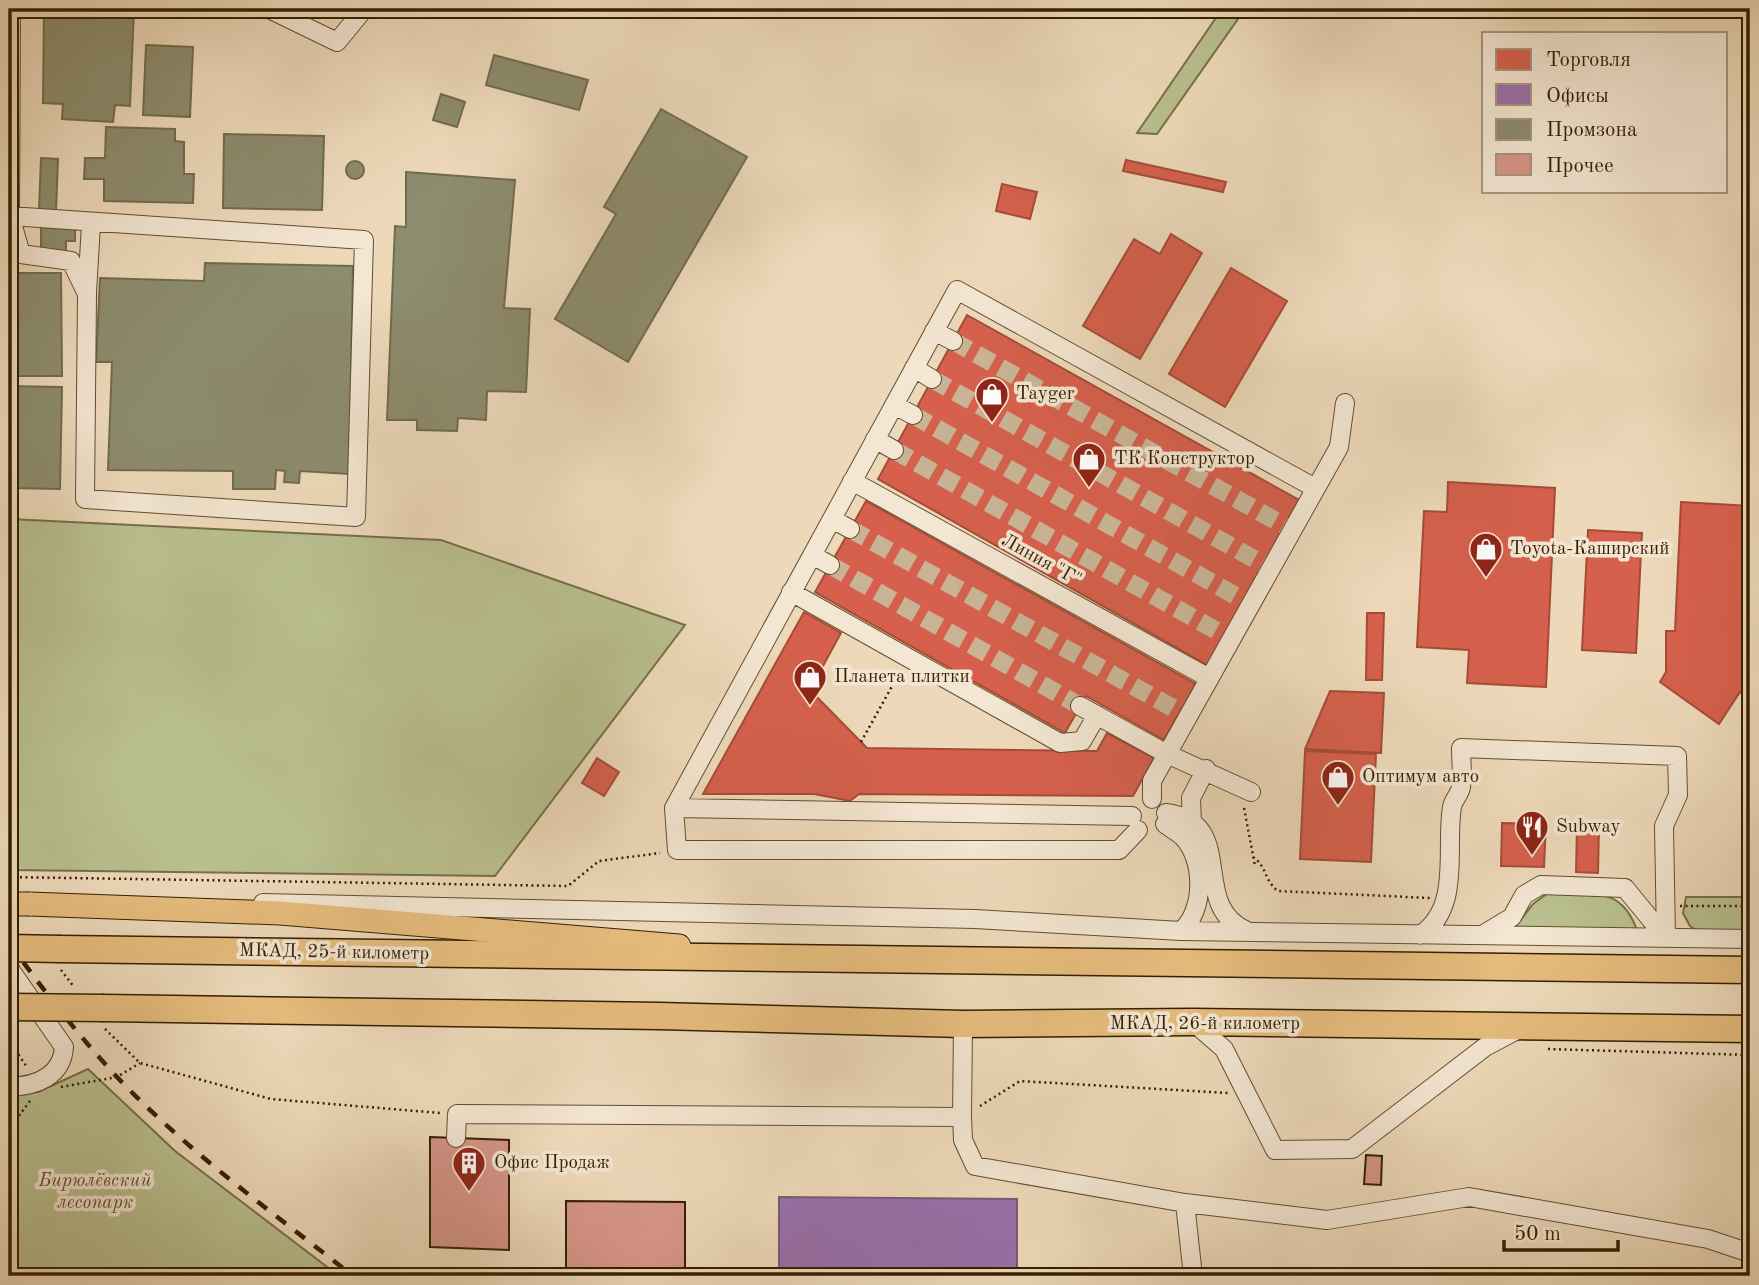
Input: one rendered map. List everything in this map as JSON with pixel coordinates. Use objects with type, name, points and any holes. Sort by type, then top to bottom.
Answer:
[{"type":"highway","name":"МКАД, 25-й километр","points":[[9,948],[58,956],[840,959]]},
{"type":"highway","points":[[840,959],[1750,970]]},
{"type":"highway","points":[[9,1007],[102,1016]]},
{"type":"highway","name":"МКАД, 26-й километр","points":[[102,1016],[659,1016],[963,1024],[1192,1023],[1750,1029]]},
{"type":"main road","points":[[19,904],[280,913],[840,959]]},
{"type":"street","points":[[11,9],[10,216],[21,254],[71,261],[87,293]]},
{"type":"street","points":[[269,9],[337,42],[364,9]]},
{"type":"street","points":[[10,216],[364,240],[356,517],[85,499],[87,293],[91,223]]},
{"type":"street","points":[[1181,931],[1192,922],[1199,900],[1196,867],[1192,850],[1166,818],[1164,807],[1152,799],[1138,803],[1135,823],[1119,850],[677,850],[674,808],[957,290],[1315,488]]},
{"type":"street","points":[[934,331],[953,341]]},
{"type":"street","points":[[914,369],[932,379]]},
{"type":"street","points":[[1152,799],[1152,781],[1184,714],[1209,678],[1227,637],[1339,447],[1345,402]]},
{"type":"street","points":[[894,405],[913,415]]},
{"type":"street","points":[[875,439],[894,450]]},
{"type":"street","name":"Линия \"Г\"","points":[[852,481],[1209,678]]},
{"type":"street","points":[[832,519],[850,529]]},
{"type":"street","points":[[812,555],[830,565]]},
{"type":"street","points":[[791,592],[1060,743],[1082,741],[1097,715]]},
{"type":"street","points":[[1080,706],[1167,754],[1206,769],[1247,800]]},
{"type":"street","points":[[1420,935],[1429,929],[1444,898],[1450,871],[1452,804],[1461,789],[1461,748],[1677,756],[1678,795],[1664,826],[1667,938],[1625,888],[1541,885],[1524,895],[1512,917],[1496,930],[1479,936]]},
{"type":"street","points":[[1192,823],[1191,797],[1206,769]]},
{"type":"street","points":[[674,808],[1135,823],[1149,833],[1157,831],[1166,818],[1178,814],[1192,823],[1210,847],[1217,901],[1223,915],[1235,926],[1251,932]]},
{"type":"street","points":[[110,906],[315,901],[975,919],[1181,931],[1750,939]]},
{"type":"street","points":[[9,968],[64,1047],[63,1059],[57,1069],[39,1087],[9,1087]]},
{"type":"street","points":[[1192,1023],[1224,1049],[1275,1150],[1352,1149],[1485,1047],[1524,1026]]},
{"type":"street","points":[[963,1024],[963,1139],[975,1166],[1185,1203],[1328,1220],[1469,1197],[1707,1239],[1750,1253]]},
{"type":"street","points":[[456,1138],[457,1114],[962,1117]]},
{"type":"street","points":[[1185,1203],[1193,1276]]},
{"type":"path","points":[[861,742],[907,659]]},
{"type":"path","points":[[1247,800],[1255,866]]},
{"type":"path","points":[[9,877],[568,886],[599,861],[677,850]]},
{"type":"path","points":[[1253,857],[1260,862],[1272,887],[1278,891],[1444,898]]},
{"type":"path","points":[[1666,906],[1750,906]]},
{"type":"path","points":[[58,956],[79,993]]},
{"type":"path","points":[[102,1016],[140,1063],[271,1099],[457,1114]]},
{"type":"path","points":[[9,1041],[26,1064]]},
{"type":"path","points":[[1541,1048],[1750,1055]]},
{"type":"path","points":[[9,1129],[39,1087],[117,1077],[140,1063]]},
{"type":"path","points":[[962,1117],[1020,1081],[1247,1094]]},
{"type":"green space","points":[[1222,9],[1245,9],[1157,134],[1137,133]]},
{"type":"green space","points":[[9,519],[441,540],[685,625],[495,876],[9,870]]},
{"type":"green space","points":[[1548,893],[1603,895],[1614,899],[1631,917],[1638,933],[1512,931],[1533,904]]},
{"type":"green space","points":[[1686,897],[1750,897],[1750,932],[1697,931],[1690,926],[1683,913]]},
{"type":"green space","name":"Бирюлёвский лесопарк","points":[[88,1069],[175,1151],[339,1276],[9,1276],[9,1093],[38,1092]]},
{"type":"building: Торговля","points":[[1126,160],[1226,182],[1223,192],[1123,171]]},
{"type":"building: Торговля","points":[[1002,184],[1037,192],[1030,219],[996,211]]},
{"type":"building: Торговля","points":[[1171,234],[1202,253],[1140,359],[1083,326],[1134,239],[1160,254]]},
{"type":"building: Торговля","points":[[1231,268],[1287,301],[1225,407],[1169,374]]},
{"type":"building: Торговля","name":"ТК Конструктор","points":[[967,315],[1299,500],[1207,665],[878,479]]},
{"type":"building: Торговля","name":"Toyota-Каширский","points":[[1448,482],[1555,488],[1546,687],[1467,683],[1469,650],[1417,647],[1424,511],[1447,512]]},
{"type":"building: Торговля","points":[[866,501],[1196,684],[1164,740],[1086,696],[1065,733],[815,592]]},
{"type":"building: Торговля","points":[[1681,502],[1750,506],[1750,686],[1744,695],[1740,692],[1719,724],[1660,682],[1666,672],[1666,631],[1675,631]]},
{"type":"building: Торговля","points":[[1588,530],[1642,533],[1636,653],[1582,650]]},
{"type":"building: Торговля","points":[[804,612],[841,633],[810,690],[867,748],[1097,751],[1107,733],[1154,758],[1133,796],[859,794],[850,801],[814,794],[703,794]]},
{"type":"building: Торговля","points":[[1367,613],[1384,613],[1382,680],[1366,680]]},
{"type":"building: Торговля","points":[[1330,691],[1384,693],[1381,753],[1305,749]]},
{"type":"building: Торговля","name":"Оптимум авто","points":[[1305,751],[1376,754],[1371,862],[1300,859]]},
{"type":"building: Торговля","points":[[597,758],[619,772],[604,796],[582,783]]},
{"type":"building: Торговля","points":[[1502,823],[1546,824],[1544,867],[1501,866]]},
{"type":"building: Торговля","points":[[1577,825],[1599,825],[1598,873],[1576,872]]},
{"type":"building: Офисы","points":[[779,1197],[1017,1199],[1017,1276],[779,1276]]},
{"type":"building: Промзона","points":[[44,9],[134,9],[130,106],[115,105],[113,122],[62,119],[63,104],[43,103]]},
{"type":"building: Промзона","points":[[146,45],[193,47],[190,117],[143,115]]},
{"type":"building: Промзона","points":[[494,55],[588,80],[579,110],[486,85]]},
{"type":"building: Промзона","points":[[441,94],[465,102],[457,127],[433,120]]},
{"type":"building: Промзона","points":[[661,109],[747,157],[628,362],[555,319],[616,214],[604,207]]},
{"type":"building: Промзона","points":[[106,127],[175,129],[175,141],[184,142],[184,174],[194,174],[193,203],[104,201],[104,179],[84,179],[85,158],[105,158]]},
{"type":"building: Промзона","points":[[224,134],[324,136],[322,210],[223,208]]},
{"type":"building: Промзона","points":[[41,158],[58,159],[56,211],[39,210]]},
{"type":"building: Промзона","points":[[355,161],[361,164],[364,170],[361,176],[355,179],[349,176],[346,170],[349,164]]},
{"type":"building: Промзона","points":[[406,172],[515,180],[504,308],[530,309],[526,392],[487,391],[486,420],[458,418],[457,431],[417,430],[417,420],[387,420],[395,226],[406,227]]},
{"type":"building: Промзона","points":[[41,225],[75,225],[75,241],[66,241],[66,253],[41,254]]},
{"type":"building: Промзона","points":[[205,263],[353,266],[349,474],[300,471],[299,483],[284,482],[285,471],[276,470],[275,489],[233,489],[233,471],[108,470],[112,362],[96,362],[100,278],[204,281]]},
{"type":"building: Промзона","points":[[9,273],[61,273],[62,376],[9,376]]},
{"type":"building: Промзона","points":[[9,386],[62,387],[60,489],[9,488]]},
{"type":"building: Прочее","name":"Офис Продаж","points":[[430,1137],[509,1140],[509,1250],[430,1247]]},
{"type":"building: Прочее","points":[[1366,1155],[1382,1156],[1381,1185],[1364,1184]]},
{"type":"building: Прочее","points":[[566,1201],[685,1202],[685,1276],[566,1276]]},
{"type":"tunnel","points":[[953,341],[1285,526]]},
{"type":"tunnel","points":[[932,379],[1263,564]]},
{"type":"tunnel","points":[[913,415],[1243,600]]},
{"type":"tunnel","points":[[894,450],[1224,635]]},
{"type":"tunnel","points":[[850,529],[1180,712]]},
{"type":"tunnel","points":[[830,565],[1080,706]]},
{"type":"railway","points":[[9,943],[88,1044],[143,1104],[231,1180],[353,1276]]},
{"type":"place","name":"Tayger","points":[[992,424]]},
{"type":"place","name":"ТК Конструктор","points":[[1089,489]]},
{"type":"place","name":"Toyota-Каширский","points":[[1486,579]]},
{"type":"place","name":"Планета плитки","points":[[810,707]]},
{"type":"place","name":"Оптимум авто","points":[[1338,807]]},
{"type":"place","name":"Subway","points":[[1532,857]]},
{"type":"place","name":"Офис Продаж","points":[[469,1193]]}]
